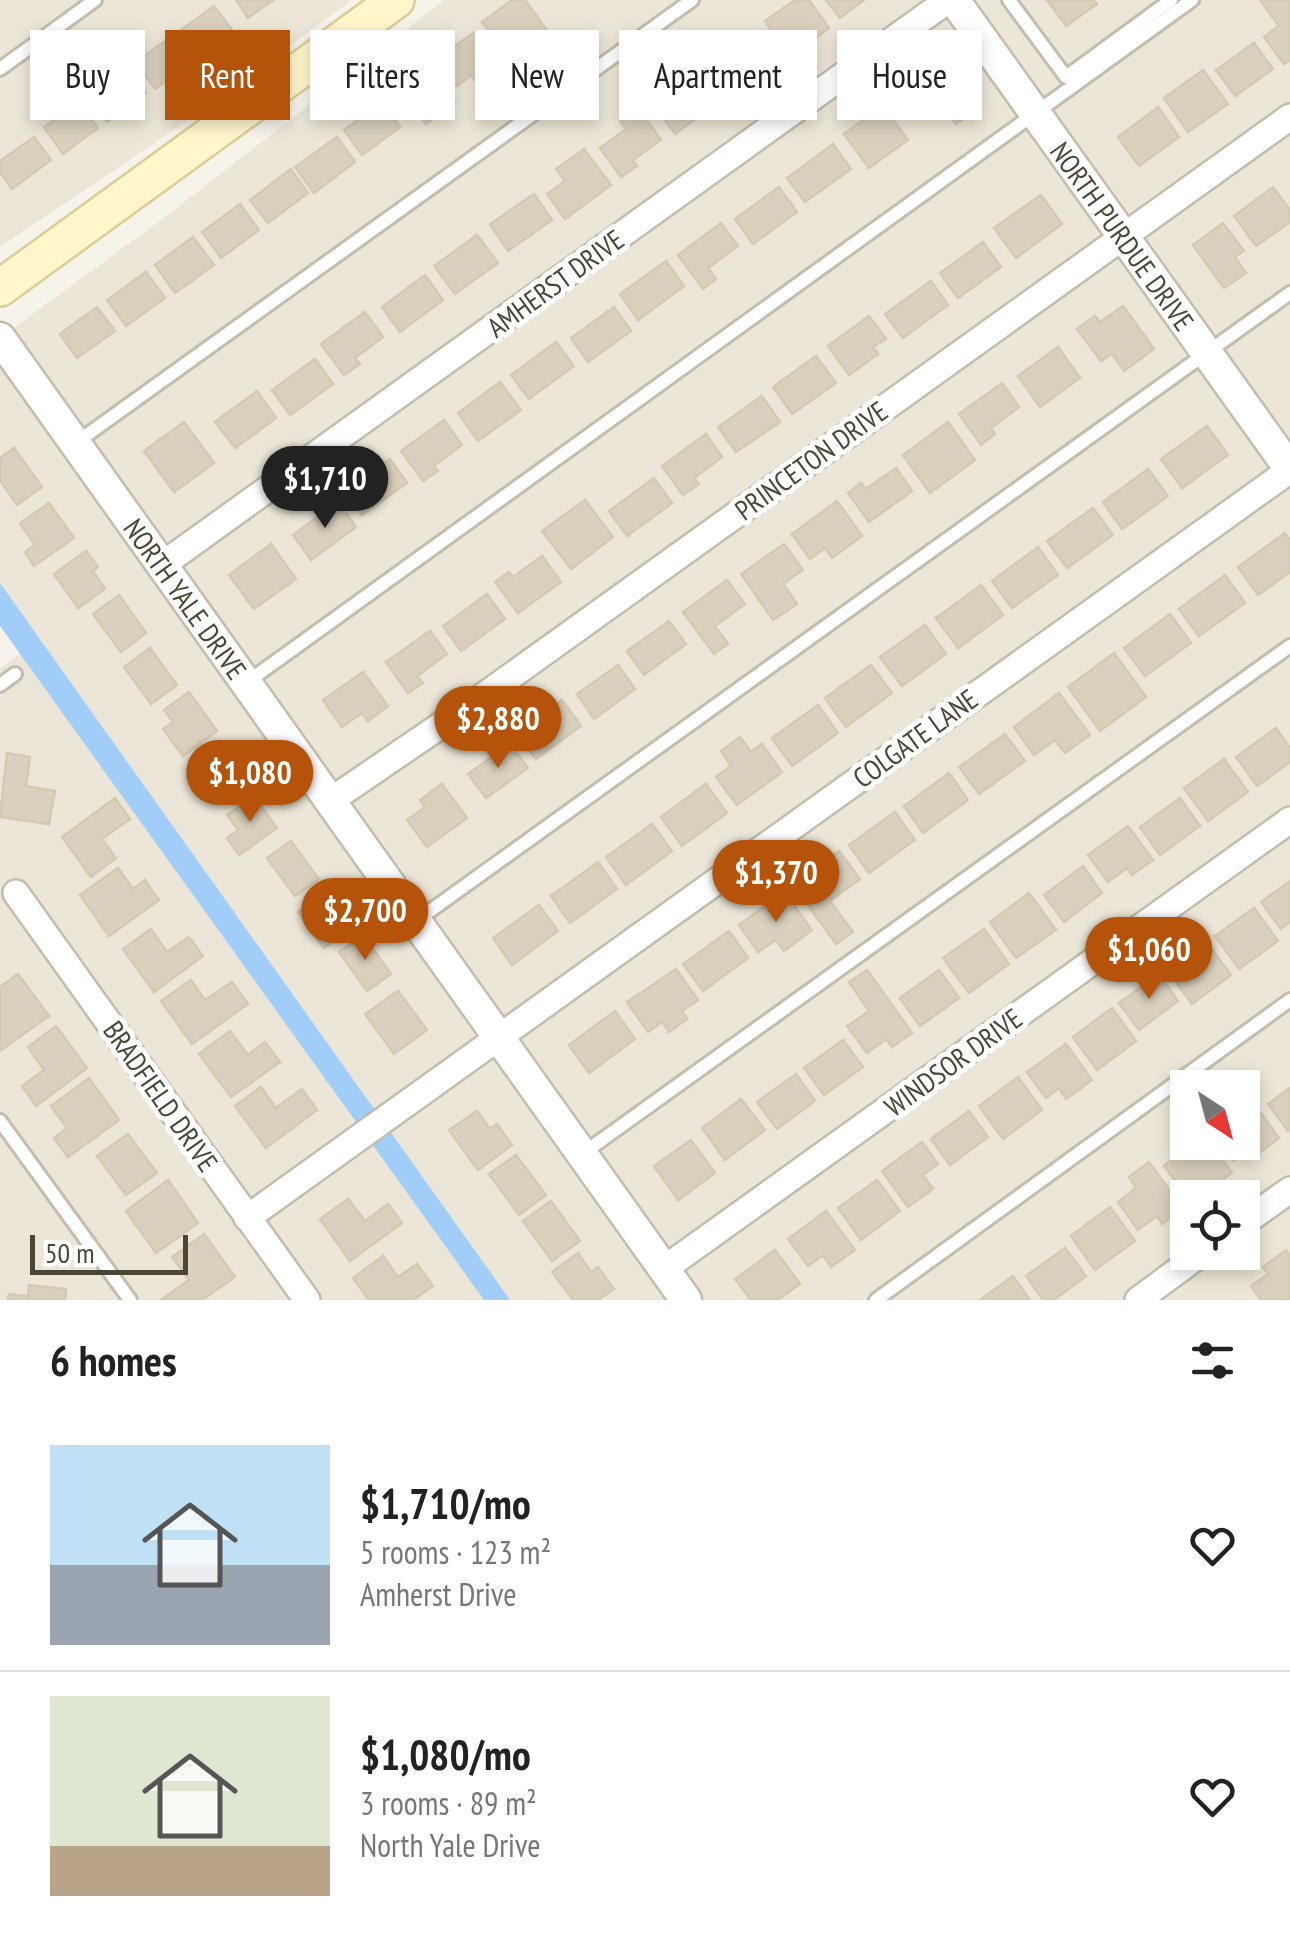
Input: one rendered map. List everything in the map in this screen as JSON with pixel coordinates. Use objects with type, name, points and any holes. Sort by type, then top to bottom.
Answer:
[{"type":"main road","points":[[0,288],[396,0]]},
{"type":"street","name":"NORTH PURDUE DRIVE","points":[[951,0],[1290,470]]},
{"type":"street","name":"AMHERST DRIVE","points":[[162,565],[951,0]]},
{"type":"street","name":"PRINCETON DRIVE","points":[[330,801],[1290,117]]},
{"type":"street","name":"NORTH YALE DRIVE","points":[[0,338],[686,1300]]},
{"type":"street","name":"COLGATE LANE","points":[[247,1218],[1290,470]]},
{"type":"street","name":"WINDSOR DRIVE","points":[[664,1269],[1290,820]]},
{"type":"street","name":"BRADFIELD DRIVE","points":[[16,892],[307,1300]]},
{"type":"street","points":[[1260,1211],[1290,1190]]},
{"type":"street","points":[[1138,1300],[1179,1270]]},
{"type":"lane","points":[[0,69],[95,0]]},
{"type":"lane","points":[[76,444],[692,0]]},
{"type":"lane","points":[[1009,0],[1066,77],[1171,0]]},
{"type":"lane","points":[[246,683],[1192,0]]},
{"type":"lane","points":[[416,921],[1290,293]]},
{"type":"lane","points":[[582,1154],[1290,646]]},
{"type":"lane","points":[[0,685],[15,674]]},
{"type":"lane","points":[[876,1300],[1290,1000]]},
{"type":"lane","points":[[0,1120],[130,1300]]},
{"type":"shaded area","points":[[0,0],[352,0],[290,46],[290,30],[165,30],[165,120],[188,120],[0,247]]},
{"type":"shaded area","points":[[444,0],[1290,0],[1290,1300],[0,1300],[0,668],[33,644],[0,597],[0,338],[310,104],[310,120],[455,120],[455,30],[405,30]]},
{"type":"water","points":[[0,583],[510,1300],[484,1300],[0,626]]},
{"type":"building","points":[[236,0],[273,0],[248,18]]},
{"type":"building","points":[[512,0],[525,0],[547,30],[488,30],[482,22]]},
{"type":"building","points":[[795,0],[809,0],[829,28],[817,37],[817,30],[772,30],[765,21]]},
{"type":"building","points":[[826,0],[864,0],[840,18]]},
{"type":"building","points":[[1047,0],[1094,0],[1097,4],[1066,26]]},
{"type":"building","points":[[1260,0],[1290,0],[1290,60],[1284,64],[1264,37],[1279,26]]},
{"type":"building","points":[[214,6],[232,30],[181,30]]},
{"type":"building","points":[[475,32],[475,80],[471,75],[457,86],[455,83],[455,46]]},
{"type":"building","points":[[165,41],[165,82],[155,89],[145,75],[145,55]]},
{"type":"building","points":[[1254,43],[1273,69],[1235,96],[1216,70]]},
{"type":"building","points":[[1203,70],[1228,104],[1188,132],[1164,98]]},
{"type":"building","points":[[1158,107],[1179,137],[1139,166],[1118,137]]},
{"type":"building","points":[[54,120],[92,120],[98,128],[63,154],[44,127]]},
{"type":"building","points":[[358,120],[395,120],[400,127],[362,155],[344,130]]},
{"type":"building","points":[[647,120],[661,140],[633,160],[637,166],[621,177],[600,148],[626,129],[620,121]]},
{"type":"building","points":[[665,120],[694,120],[675,134]]},
{"type":"building","points":[[864,120],[893,120],[908,140],[869,168],[844,134]]},
{"type":"building","points":[[34,137],[51,160],[12,189],[0,172],[0,161]]},
{"type":"building","points":[[337,137],[355,162],[314,193],[295,167]]},
{"type":"building","points":[[833,144],[851,169],[805,202],[787,178]]},
{"type":"building","points":[[584,149],[611,185],[565,219],[547,194],[565,181],[556,169]]},
{"type":"building","points":[[291,169],[308,193],[268,223],[250,200]]},
{"type":"building","points":[[779,187],[797,212],[753,244],[735,219]]},
{"type":"building","points":[[1273,187],[1290,210],[1290,222],[1256,246],[1234,216]]},
{"type":"building","points":[[534,194],[552,220],[508,251],[490,224]]},
{"type":"building","points":[[1041,195],[1062,224],[1016,258],[994,228]]},
{"type":"building","points":[[240,204],[259,230],[221,258],[202,232]]},
{"type":"building","points":[[721,223],[738,246],[708,268],[716,279],[703,289],[678,255]]},
{"type":"building","points":[[1223,223],[1244,251],[1235,257],[1246,273],[1224,288],[1193,245]]},
{"type":"building","points":[[477,235],[498,263],[455,294],[434,266]]},
{"type":"building","points":[[193,237],[214,265],[175,293],[155,265]]},
{"type":"building","points":[[983,242],[1001,267],[958,298],[940,273]]},
{"type":"building","points":[[666,261],[684,286],[638,320],[620,294]]},
{"type":"building","points":[[146,272],[165,298],[126,326],[107,300]]},
{"type":"building","points":[[425,275],[443,300],[400,332],[382,307]]},
{"type":"building","points":[[931,281],[948,305],[903,338],[885,314]]},
{"type":"building","points":[[1123,306],[1154,349],[1124,371],[1112,354],[1101,361],[1077,329],[1095,316],[1100,322]]},
{"type":"building","points":[[97,307],[115,331],[77,358],[60,334]]},
{"type":"building","points":[[614,307],[631,331],[588,362],[571,338]]},
{"type":"building","points":[[365,312],[383,337],[355,358],[360,364],[344,375],[321,344]]},
{"type":"building","points":[[869,316],[886,339],[873,347],[878,354],[849,375],[828,346]]},
{"type":"building","points":[[556,342],[574,366],[529,399],[511,375]]},
{"type":"building","points":[[1058,347],[1080,378],[1040,407],[1018,376]]},
{"type":"building","points":[[816,356],[836,383],[792,414],[773,387]]},
{"type":"building","points":[[315,359],[333,384],[290,415],[272,390]]},
{"type":"building","points":[[500,382],[521,410],[478,441],[458,413]]},
{"type":"building","points":[[1002,383],[1019,407],[991,428],[995,434],[981,445],[959,414]]},
{"type":"building","points":[[257,391],[276,418],[235,448],[215,422]]},
{"type":"building","points":[[762,396],[780,422],[736,452],[718,427]]},
{"type":"building","points":[[444,420],[462,445],[434,466],[438,471],[423,481],[401,451]]},
{"type":"building","points":[[184,422],[214,463],[174,492],[144,451]]},
{"type":"building","points":[[948,422],[975,460],[930,493],[903,455]]},
{"type":"building","points":[[1207,426],[1228,455],[1182,488],[1161,459]]},
{"type":"building","points":[[706,434],[722,457],[694,478],[699,484],[683,495],[662,466]]},
{"type":"building","points":[[14,448],[42,487],[17,505],[0,480],[0,458]]},
{"type":"building","points":[[390,459],[407,483],[362,515],[345,491]]},
{"type":"building","points":[[896,468],[912,491],[869,522],[848,493],[861,483],[866,489]]},
{"type":"building","points":[[1148,469],[1168,496],[1122,529],[1103,502]]},
{"type":"building","points":[[654,478],[672,503],[627,536],[609,511]]},
{"type":"building","points":[[585,500],[613,537],[571,569],[542,531]]},
{"type":"building","points":[[837,501],[862,536],[832,558],[825,548],[810,559],[792,534]]},
{"type":"building","points":[[338,502],[356,527],[311,560],[293,535]]},
{"type":"building","points":[[49,503],[74,538],[34,566],[25,552],[35,545],[20,523]]},
{"type":"building","points":[[1093,508],[1113,535],[1067,568],[1047,541]]},
{"type":"building","points":[[1285,533],[1290,540],[1290,572],[1258,595],[1238,567]]},
{"type":"building","points":[[271,544],[296,579],[254,609],[229,575]]},
{"type":"building","points":[[784,544],[803,570],[783,584],[797,604],[773,620],[741,574]]},
{"type":"building","points":[[1038,547],[1058,575],[1012,608],[992,581]]},
{"type":"building","points":[[86,551],[98,567],[93,571],[105,589],[78,608],[54,574]]},
{"type":"building","points":[[542,556],[561,582],[518,613],[495,582],[509,572],[513,577]]},
{"type":"building","points":[[1225,575],[1245,603],[1199,636],[1179,609]]},
{"type":"building","points":[[727,580],[745,604],[715,626],[728,644],[714,654],[683,612]]},
{"type":"building","points":[[981,585],[1003,615],[958,648],[936,618]]},
{"type":"building","points":[[487,594],[505,619],[461,651],[443,626]]},
{"type":"building","points":[[119,595],[146,633],[121,652],[93,614]]},
{"type":"building","points":[[1170,614],[1191,643],[1145,676],[1124,648]]},
{"type":"building","points":[[669,621],[686,644],[644,675],[627,651]]},
{"type":"building","points":[[925,625],[946,654],[902,686],[880,657]]},
{"type":"building","points":[[430,631],[447,654],[417,676],[423,683],[408,693],[386,662]]},
{"type":"building","points":[[150,648],[177,685],[151,704],[124,667]]},
{"type":"building","points":[[1114,653],[1146,697],[1100,731],[1068,687]]},
{"type":"building","points":[[618,665],[635,689],[594,719],[577,694]]},
{"type":"building","points":[[871,665],[892,693],[846,727],[825,698]]},
{"type":"building","points":[[363,672],[388,706],[368,721],[362,713],[342,727],[323,700]]},
{"type":"building","points":[[189,692],[217,731],[183,756],[163,729],[173,722],[164,710]]},
{"type":"building","points":[[1059,693],[1090,735],[1065,753],[1055,740],[1034,755],[1014,727]]},
{"type":"building","points":[[562,700],[581,726],[536,759],[517,733]]},
{"type":"building","points":[[818,705],[838,733],[792,766],[772,738]]},
{"type":"building","points":[[1276,728],[1290,748],[1290,762],[1257,786],[1236,757]]},
{"type":"building","points":[[1005,734],[1025,761],[979,794],[959,767]]},
{"type":"building","points":[[740,737],[751,752],[762,744],[782,772],[737,805],[716,777],[731,766],[721,751]]},
{"type":"building","points":[[510,744],[528,768],[486,798],[468,774]]},
{"type":"building","points":[[222,748],[232,762],[237,759],[252,780],[221,803],[195,767]]},
{"type":"building","points":[[7,753],[30,757],[26,786],[55,791],[49,824],[0,817]]},
{"type":"building","points":[[1224,759],[1248,792],[1208,821],[1184,788]]},
{"type":"building","points":[[949,773],[968,800],[923,833],[904,806]]},
{"type":"building","points":[[442,784],[467,818],[427,847],[407,820],[425,807],[420,800]]},
{"type":"building","points":[[706,784],[727,813],[682,846],[661,817]]},
{"type":"building","points":[[254,796],[277,828],[239,855],[227,838],[238,830],[227,815]]},
{"type":"building","points":[[115,798],[130,819],[102,839],[116,858],[91,877],[62,837]]},
{"type":"building","points":[[1180,798],[1200,826],[1160,855],[1140,827]]},
{"type":"building","points":[[895,812],[915,840],[869,873],[849,845]]},
{"type":"building","points":[[652,824],[672,851],[626,885],[606,857]]},
{"type":"building","points":[[1128,826],[1153,860],[1132,875],[1127,868],[1108,882],[1088,855]]},
{"type":"building","points":[[291,841],[319,879],[295,896],[267,858]]},
{"type":"building","points":[[839,851],[860,879],[830,901],[853,932],[836,944],[793,885]]},
{"type":"building","points":[[598,862],[617,889],[570,923],[551,896]]},
{"type":"building","points":[[1083,866],[1102,893],[1064,922],[1044,895]]},
{"type":"building","points":[[118,868],[133,889],[145,880],[159,900],[109,936],[80,895]]},
{"type":"building","points":[[1290,881],[1290,922],[1281,929],[1261,902]]},
{"type":"building","points":[[325,892],[352,928],[324,948],[298,912]]},
{"type":"building","points":[[784,892],[812,930],[784,951],[776,940],[758,952],[739,925]]},
{"type":"building","points":[[1029,893],[1056,930],[1016,958],[990,922]]},
{"type":"building","points":[[539,905],[558,931],[512,965],[493,938]]},
{"type":"building","points":[[1254,908],[1278,941],[1239,969],[1215,936]]},
{"type":"building","points":[[151,929],[167,952],[189,937],[203,956],[154,992],[123,949]]},
{"type":"building","points":[[984,929],[1009,964],[969,993],[943,958]]},
{"type":"building","points":[[729,931],[748,958],[703,991],[683,964]]},
{"type":"building","points":[[363,935],[391,974],[367,991],[339,952]]},
{"type":"building","points":[[1204,938],[1231,975],[1192,1004],[1165,967]]},
{"type":"building","points":[[676,969],[698,1000],[682,1011],[687,1019],[669,1032],[662,1022],[648,1032],[627,1002]]},
{"type":"building","points":[[867,970],[912,1033],[892,1047],[886,1039],[867,1053],[847,1026],[869,1011],[849,982]]},
{"type":"building","points":[[939,970],[959,998],[920,1026],[900,998]]},
{"type":"building","points":[[18,974],[49,1016],[0,1051],[0,987]]},
{"type":"building","points":[[1159,974],[1178,1001],[1139,1030],[1119,1003]]},
{"type":"building","points":[[191,980],[205,1000],[232,982],[248,1004],[192,1044],[161,1001]]},
{"type":"building","points":[[398,991],[427,1030],[394,1054],[365,1014]]},
{"type":"building","points":[[1112,1008],[1136,1041],[1097,1070],[1073,1037]]},
{"type":"building","points":[[615,1011],[635,1039],[589,1073],[569,1045]]},
{"type":"building","points":[[56,1026],[87,1068],[36,1106],[22,1086],[44,1070],[28,1047]]},
{"type":"building","points":[[230,1031],[248,1055],[265,1042],[280,1062],[231,1097],[199,1054]]},
{"type":"building","points":[[843,1040],[863,1067],[824,1095],[804,1068]]},
{"type":"building","points":[[1066,1044],[1092,1080],[1066,1099],[1059,1088],[1046,1098],[1027,1072]]},
{"type":"building","points":[[796,1074],[815,1101],[777,1129],[757,1102]]},
{"type":"building","points":[[1018,1077],[1042,1110],[1003,1139],[979,1106]]},
{"type":"building","points":[[89,1078],[119,1120],[68,1157],[54,1138],[67,1128],[51,1106]]},
{"type":"building","points":[[261,1087],[276,1108],[302,1089],[317,1110],[266,1148],[235,1106]]},
{"type":"building","points":[[1290,1088],[1290,1129],[1288,1131],[1268,1104]]},
{"type":"building","points":[[741,1099],[765,1130],[725,1160],[702,1128]]},
{"type":"building","points":[[477,1111],[490,1129],[497,1124],[512,1145],[478,1170],[449,1130]]},
{"type":"building","points":[[969,1111],[988,1137],[950,1165],[931,1139]]},
{"type":"building","points":[[1260,1112],[1279,1138],[1260,1152]]},
{"type":"building","points":[[128,1134],[157,1173],[126,1195],[97,1156]]},
{"type":"building","points":[[691,1140],[715,1173],[678,1200],[654,1166]]},
{"type":"building","points":[[922,1142],[938,1164],[923,1175],[933,1189],[908,1207],[882,1171]]},
{"type":"building","points":[[516,1155],[546,1195],[519,1215],[489,1174]]},
{"type":"building","points":[[1172,1160],[1223,1160],[1232,1173],[1222,1180],[1175,1180],[1164,1166]]},
{"type":"building","points":[[1149,1162],[1170,1191],[1170,1218],[1162,1224],[1157,1216],[1138,1230],[1118,1202],[1136,1188],[1129,1177]]},
{"type":"building","points":[[168,1180],[198,1223],[156,1253],[126,1211]]},
{"type":"building","points":[[877,1180],[900,1211],[861,1240],[838,1208]]},
{"type":"building","points":[[348,1199],[365,1221],[388,1204],[402,1223],[350,1261],[320,1219]]},
{"type":"building","points":[[551,1201],[580,1241],[552,1261],[523,1221]]},
{"type":"building","points":[[1110,1207],[1135,1241],[1095,1270],[1071,1236]]},
{"type":"building","points":[[826,1211],[855,1250],[831,1267],[823,1255],[808,1266],[788,1239]]},
{"type":"building","points":[[204,1234],[235,1277],[202,1300],[161,1300],[189,1280],[172,1257]]},
{"type":"building","points":[[1065,1248],[1086,1276],[1054,1300],[1043,1300],[1026,1276]]},
{"type":"building","points":[[775,1250],[800,1284],[778,1300],[751,1300],[735,1279]]},
{"type":"building","points":[[1286,1250],[1290,1256],[1290,1300],[1261,1300],[1251,1286],[1268,1274],[1263,1267]]},
{"type":"building","points":[[578,1253],[591,1272],[598,1267],[614,1289],[598,1300],[573,1300],[552,1272]]},
{"type":"building","points":[[383,1256],[398,1277],[417,1264],[433,1286],[413,1300],[369,1300],[353,1278]]},
{"type":"building","points":[[1013,1276],[1030,1300],[980,1300]]},
{"type":"building","points":[[29,1285],[66,1289],[65,1300],[8,1300],[9,1294],[28,1296]]}]
